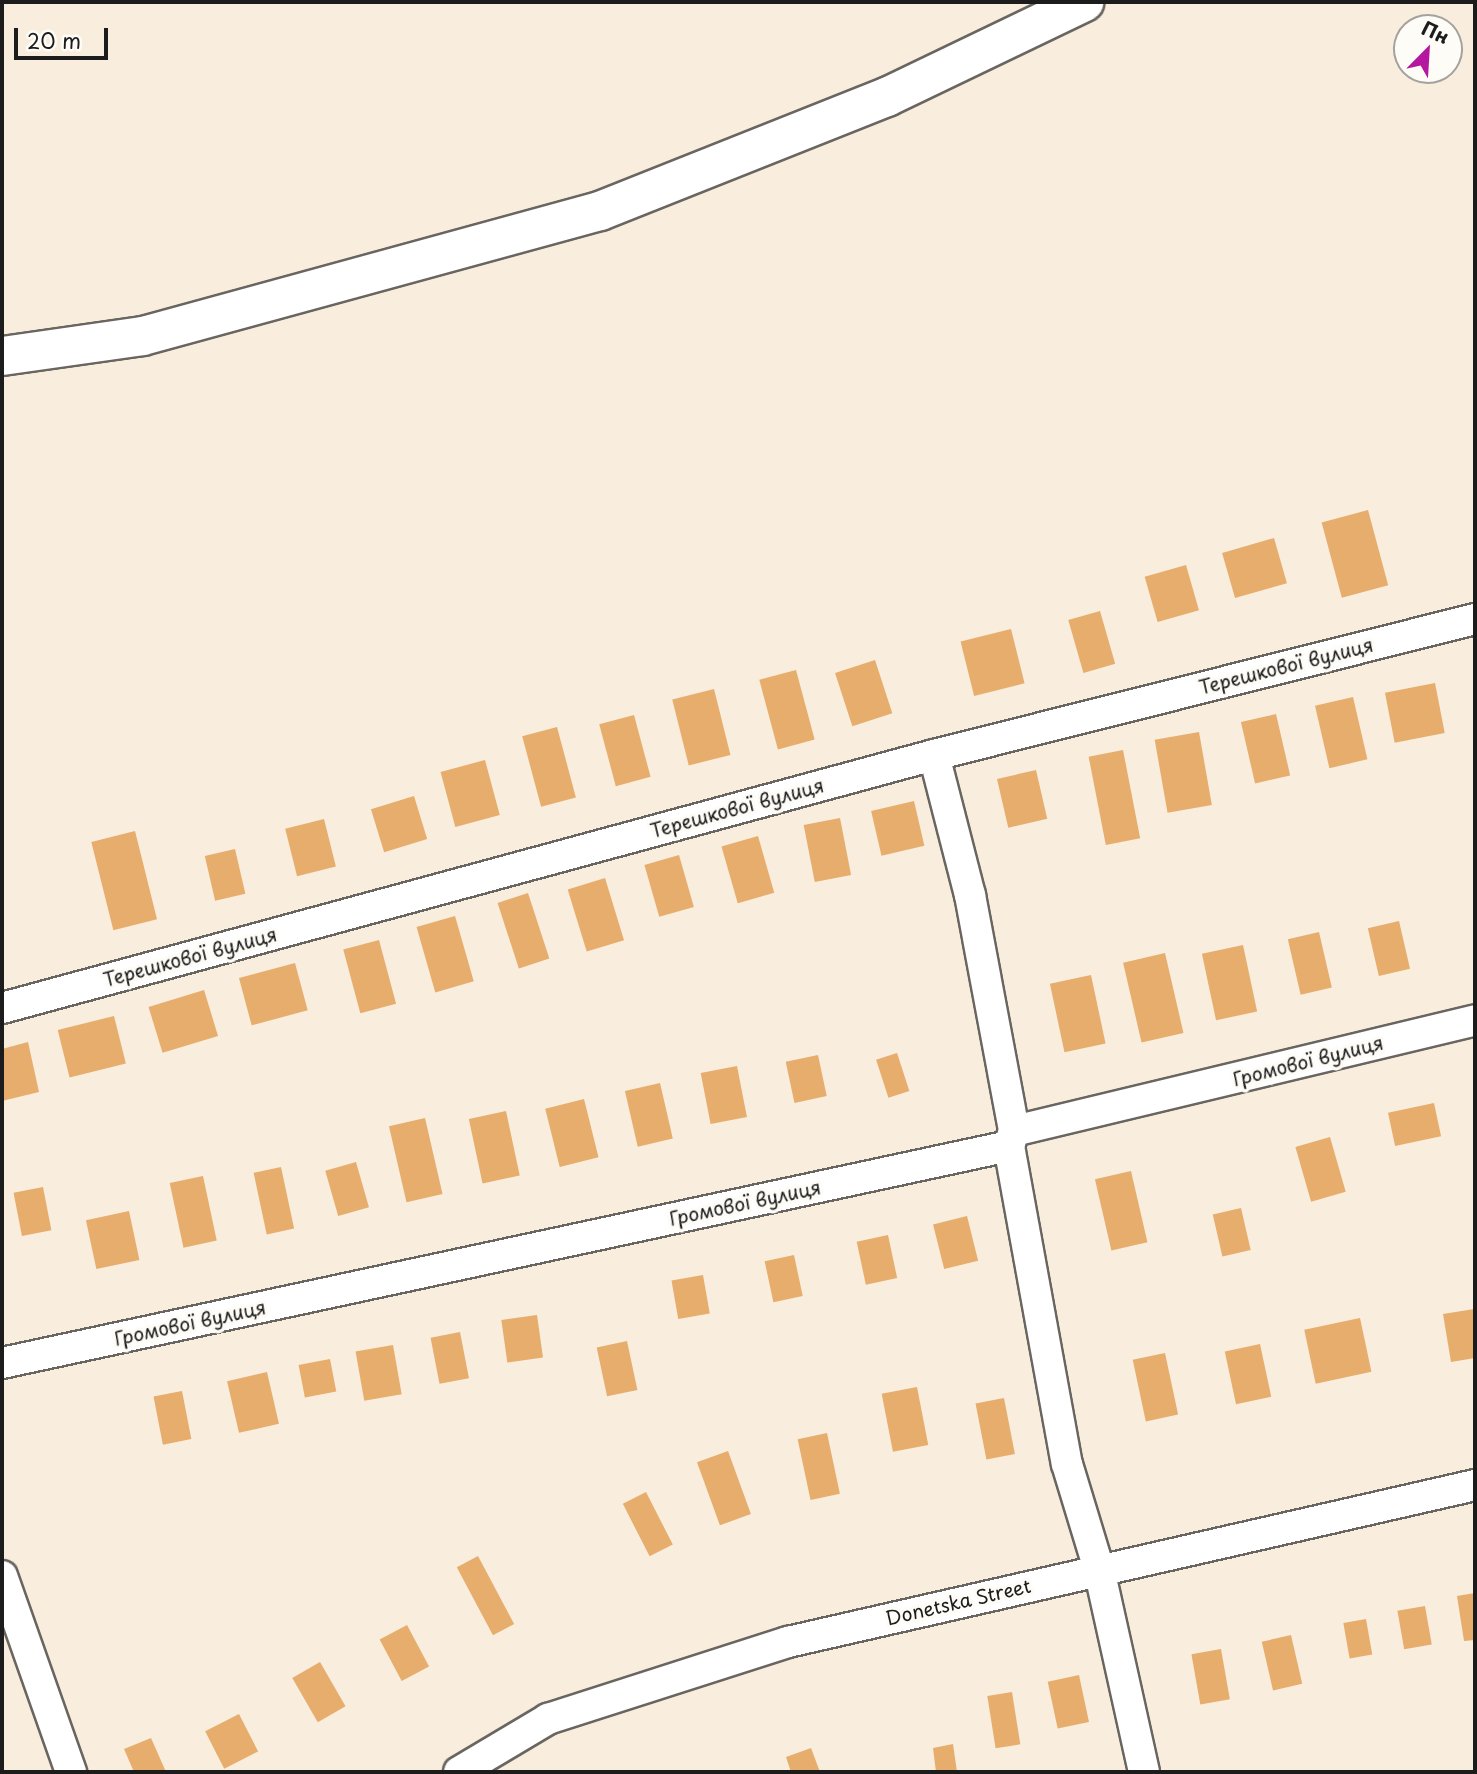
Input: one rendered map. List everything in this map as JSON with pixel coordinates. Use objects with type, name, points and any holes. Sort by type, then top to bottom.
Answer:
[{"type":"street","points":[[2,356],[143,336],[600,211],[887,97],[1084,2]]},
{"type":"street","name":"Терешкової вулиця","points":[[2,1008],[934,755],[1475,619]]},
{"type":"street","points":[[934,755],[970,895],[1067,1464],[1099,1569],[1144,1772]]},
{"type":"street","name":"Громової вулиця","points":[[2,1363],[1011,1139],[1475,1020]]},
{"type":"street","name":"Donetska Street","points":[[458,1772],[548,1719],[788,1642],[1475,1485]]},
{"type":"street","points":[[2,1576],[71,1772]]},
{"type":"building","points":[[1368,510],[1388,585],[1342,598],[1322,522]]},
{"type":"building","points":[[1274,538],[1287,583],[1235,598],[1222,553]]},
{"type":"building","points":[[1186,565],[1199,610],[1158,622],[1145,577]]},
{"type":"building","points":[[1100,611],[1115,664],[1083,673],[1068,620]]},
{"type":"building","points":[[1011,629],[1025,683],[974,696],[961,642]]},
{"type":"building","points":[[875,660],[892,713],[852,726],[835,673]]},
{"type":"building","points":[[796,670],[815,740],[778,749],[759,680]]},
{"type":"building","points":[[1435,683],[1445,733],[1395,743],[1385,693]]},
{"type":"building","points":[[714,689],[730,755],[689,765],[672,699]]},
{"type":"building","points":[[1353,697],[1367,759],[1329,768],[1315,706]]},
{"type":"building","points":[[1276,714],[1290,775],[1255,783],[1241,722]]},
{"type":"building","points":[[634,715],[651,777],[616,786],[599,724]]},
{"type":"building","points":[[557,727],[576,798],[541,807],[522,736]]},
{"type":"building","points":[[1199,732],[1212,805],[1168,813],[1155,740]]},
{"type":"building","points":[[1123,750],[1140,838],[1106,845],[1089,757]]},
{"type":"building","points":[[485,760],[500,815],[455,827],[441,772]]},
{"type":"building","points":[[1036,770],[1047,819],[1008,828],[997,779]]},
{"type":"building","points":[[414,796],[427,839],[384,852],[371,809]]},
{"type":"building","points":[[914,801],[924,846],[881,856],[871,811]]},
{"type":"building","points":[[840,818],[851,875],[815,882],[804,825]]},
{"type":"building","points":[[324,819],[336,867],[297,876],[285,829]]},
{"type":"building","points":[[135,831],[157,919],[113,930],[91,842]]},
{"type":"building","points":[[758,836],[774,893],[738,903],[721,846]]},
{"type":"building","points":[[235,849],[245,894],[215,901],[205,856]]},
{"type":"building","points":[[679,855],[694,907],[659,917],[644,865]]},
{"type":"building","points":[[605,878],[624,940],[587,952],[568,889]]},
{"type":"building","points":[[528,893],[549,959],[519,969],[498,903]]},
{"type":"building","points":[[455,916],[474,981],[435,992],[417,927]]},
{"type":"building","points":[[1399,921],[1410,969],[1379,976],[1368,928]]},
{"type":"building","points":[[1319,932],[1332,988],[1301,995],[1288,939]]},
{"type":"building","points":[[379,940],[396,1004],[360,1013],[343,950]]},
{"type":"building","points":[[1243,945],[1257,1012],[1216,1020],[1202,954]]},
{"type":"building","points":[[1165,953],[1183,1033],[1142,1043],[1123,963]]},
{"type":"building","points":[[295,963],[308,1010],[252,1025],[239,978]]},
{"type":"building","points":[[1091,975],[1106,1043],[1064,1052],[1050,984]]},
{"type":"building","points":[[204,990],[218,1036],[163,1053],[149,1007]]},
{"type":"building","points":[[114,1016],[126,1064],[70,1078],[58,1030]]},
{"type":"building","points":[[28,1042],[39,1092],[2,1101],[2,1049]]},
{"type":"building","points":[[897,1053],[909,1091],[888,1098],[876,1060]]},
{"type":"building","points":[[818,1055],[827,1096],[794,1103],[786,1062]]},
{"type":"building","points":[[737,1066],[747,1117],[711,1124],[701,1073]]},
{"type":"building","points":[[660,1083],[673,1139],[638,1147],[625,1091]]},
{"type":"building","points":[[584,1099],[599,1157],[560,1167],[545,1109]]},
{"type":"building","points":[[1434,1103],[1441,1136],[1395,1146],[1388,1113]]},
{"type":"building","points":[[506,1111],[520,1176],[483,1183],[469,1119]]},
{"type":"building","points":[[425,1118],[443,1194],[406,1202],[389,1126]]},
{"type":"building","points":[[1330,1137],[1346,1192],[1311,1202],[1295,1147]]},
{"type":"building","points":[[356,1162],[369,1207],[338,1216],[325,1171]]},
{"type":"building","points":[[281,1167],[294,1229],[267,1234],[254,1173]]},
{"type":"building","points":[[1131,1171],[1147,1242],[1111,1250],[1095,1179]]},
{"type":"building","points":[[203,1176],[217,1241],[183,1248],[170,1183]]},
{"type":"building","points":[[43,1187],[51,1230],[22,1236],[14,1193]]},
{"type":"building","points":[[1241,1208],[1251,1250],[1222,1256],[1213,1215]]},
{"type":"building","points":[[129,1211],[139,1260],[96,1269],[86,1220]]},
{"type":"building","points":[[967,1216],[978,1261],[944,1269],[933,1224]]},
{"type":"building","points":[[888,1235],[897,1278],[866,1285],[857,1242]]},
{"type":"building","points":[[794,1255],[803,1296],[773,1302],[765,1261]]},
{"type":"building","points":[[703,1275],[710,1313],[678,1319],[671,1281]]},
{"type":"building","points":[[1474,1309],[1475,1358],[1451,1362],[1443,1314]]},
{"type":"building","points":[[537,1315],[543,1358],[507,1363],[501,1320]]},
{"type":"building","points":[[1360,1318],[1371,1372],[1316,1384],[1304,1330]]},
{"type":"building","points":[[460,1332],[469,1378],[440,1384],[431,1338]]},
{"type":"building","points":[[627,1341],[637,1390],[607,1396],[597,1347]]},
{"type":"building","points":[[1260,1344],[1271,1397],[1236,1404],[1225,1351]]},
{"type":"building","points":[[393,1345],[402,1394],[364,1401],[356,1352]]},
{"type":"building","points":[[1165,1353],[1178,1415],[1146,1421],[1133,1360]]},
{"type":"building","points":[[330,1359],[336,1391],[305,1397],[299,1365]]},
{"type":"building","points":[[267,1372],[279,1424],[239,1433],[227,1381]]},
{"type":"building","points":[[917,1387],[928,1445],[893,1452],[882,1394]]},
{"type":"building","points":[[182,1391],[191,1439],[163,1445],[154,1397]]},
{"type":"building","points":[[1004,1398],[1015,1454],[986,1459],[976,1404]]},
{"type":"building","points":[[827,1433],[840,1494],[811,1500],[798,1439]]},
{"type":"building","points":[[728,1451],[751,1514],[720,1525],[697,1462]]},
{"type":"building","points":[[646,1492],[673,1545],[650,1556],[623,1504]]},
{"type":"building","points":[[478,1556],[514,1624],[493,1635],[457,1567]]},
{"type":"building","points":[[1475,1593],[1475,1640],[1464,1641],[1457,1596]]},
{"type":"building","points":[[1425,1606],[1432,1644],[1404,1649],[1397,1611]]},
{"type":"building","points":[[1366,1619],[1372,1654],[1350,1658],[1343,1623]]},
{"type":"building","points":[[407,1625],[429,1666],[402,1681],[380,1640]]},
{"type":"building","points":[[1291,1635],[1302,1684],[1273,1690],[1262,1642]]},
{"type":"building","points":[[1221,1649],[1230,1699],[1200,1704],[1191,1654]]},
{"type":"building","points":[[320,1662],[346,1706],[318,1722],[292,1678]]},
{"type":"building","points":[[1079,1675],[1089,1722],[1058,1729],[1048,1682]]},
{"type":"building","points":[[1012,1692],[1020,1744],[996,1748],[987,1696]]},
{"type":"building","points":[[239,1714],[258,1751],[224,1769],[205,1731]]},
{"type":"building","points":[[151,1738],[166,1772],[134,1772],[124,1749]]},
{"type":"building","points":[[953,1744],[957,1772],[936,1772],[933,1748]]},
{"type":"building","points":[[811,1748],[820,1772],[791,1772],[786,1757]]}]
